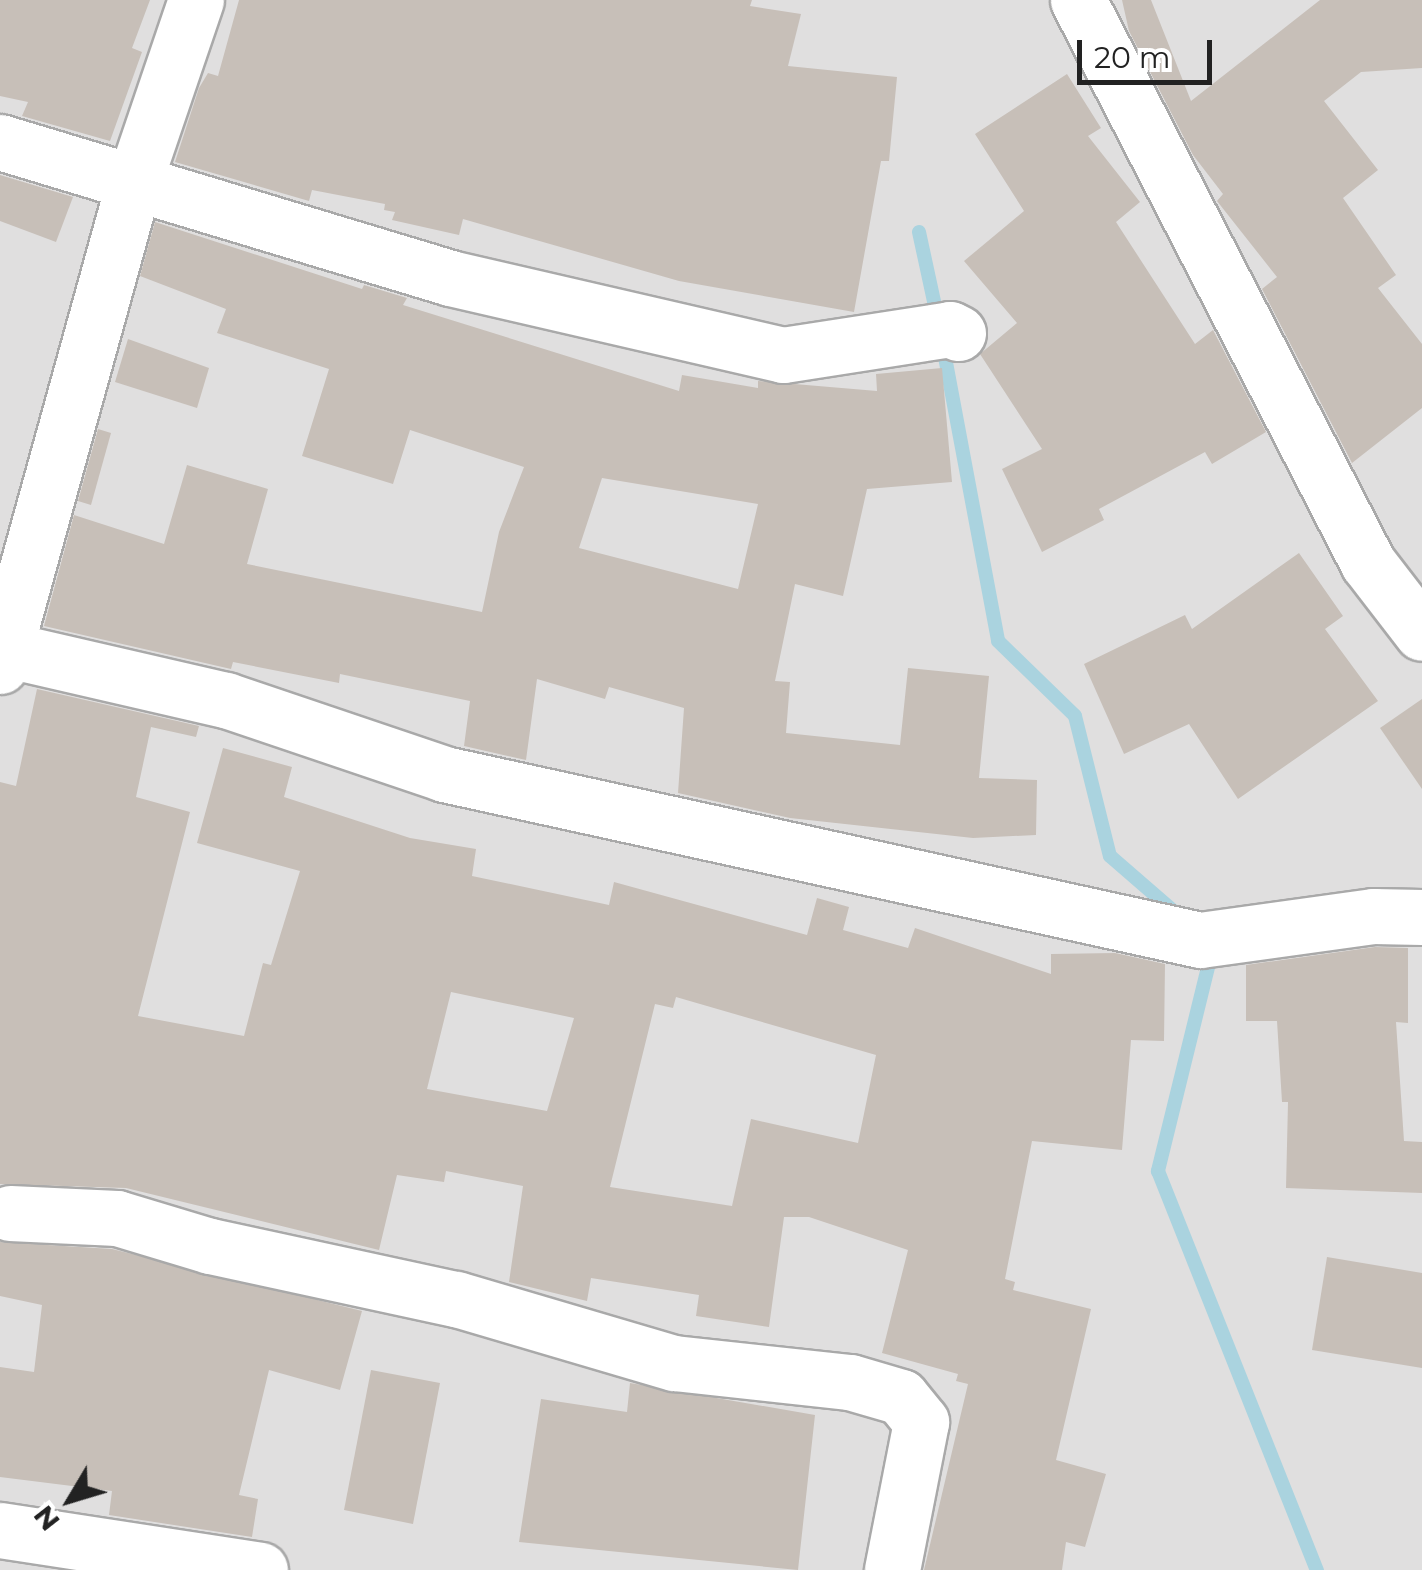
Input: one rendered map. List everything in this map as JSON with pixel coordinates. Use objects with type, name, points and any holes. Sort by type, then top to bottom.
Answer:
[{"type":"street","points":[[196,0],[134,182],[2,654],[226,700],[444,774],[1200,940],[1373,916],[1422,917]]},
{"type":"street","points":[[1078,0],[1368,563],[1422,633]]},
{"type":"street","points":[[0,142],[450,278],[783,355],[958,333]]},
{"type":"street","points":[[10,1213],[117,1218],[210,1246],[456,1299],[674,1363],[850,1382],[902,1397],[921,1422],[892,1570]]},
{"type":"street","points":[[0,1530],[260,1570]]},
{"type":"shaded area","points":[[0,0],[1422,0],[1422,1570],[0,1570]]},
{"type":"building","points":[[0,0],[150,0],[132,48],[142,52],[110,141],[22,116],[28,102],[0,96]]},
{"type":"building","points":[[239,0],[752,0],[750,6],[801,14],[788,66],[897,77],[889,161],[881,161],[854,312],[679,281],[463,219],[459,235],[392,220],[395,212],[384,210],[385,204],[312,190],[309,201],[175,162],[199,88],[208,73],[218,76]]},
{"type":"building","points":[[1122,0],[1151,0],[1191,101],[1320,0],[1422,0],[1422,68],[1361,72],[1324,101],[1378,170],[1343,198],[1396,275],[1378,288],[1422,344],[1422,408],[1352,463],[1262,289],[1277,277],[1217,201],[1223,194],[1193,155],[1129,31]]},
{"type":"building","points":[[1067,74],[1101,128],[1088,136],[1140,202],[1116,222],[1195,344],[1213,330],[1266,432],[1212,464],[1205,452],[1099,509],[1104,520],[1042,552],[1002,469],[1042,449],[980,354],[1017,323],[964,261],[1024,211],[975,134]]},
{"type":"building","points":[[0,175],[73,197],[56,242],[0,221]]},
{"type":"building","points":[[155,222],[362,289],[364,285],[407,298],[403,305],[679,391],[682,375],[758,388],[758,381],[877,391],[876,374],[942,368],[952,482],[867,489],[843,596],[795,584],[775,681],[790,682],[786,733],[900,745],[908,668],[989,676],[979,778],[1037,780],[1036,835],[973,838],[790,818],[678,793],[684,708],[609,687],[605,699],[537,679],[526,760],[464,746],[470,701],[340,674],[339,683],[233,662],[231,669],[44,626],[74,515],[164,544],[187,465],[268,489],[247,564],[482,612],[499,532],[524,467],[410,430],[393,484],[302,456],[329,369],[217,333],[226,309],[140,276]],"holes":[[[602,478],[758,504],[738,589],[579,548]]]},
{"type":"building","points":[[128,339],[209,368],[197,408],[115,382]]},
{"type":"building","points":[[98,429],[111,433],[91,505],[78,501]]},
{"type":"building","points":[[1299,553],[1343,616],[1325,629],[1378,701],[1238,799],[1189,724],[1124,754],[1084,664],[1185,615],[1192,629]]},
{"type":"building","points":[[37,689],[199,726],[196,737],[151,727],[136,797],[190,812],[138,1016],[244,1036],[263,963],[271,965],[300,871],[197,843],[223,748],[292,767],[284,797],[410,838],[476,849],[472,876],[609,905],[614,882],[807,935],[817,898],[849,907],[843,930],[908,948],[915,928],[1051,974],[1051,954],[1115,953],[1165,964],[1164,1041],[1131,1040],[1122,1150],[1032,1141],[1005,1279],[1015,1282],[1013,1290],[1091,1309],[1056,1460],[1106,1474],[1085,1547],[1066,1542],[1062,1570],[924,1570],[968,1384],[956,1381],[958,1374],[882,1353],[908,1250],[809,1217],[784,1217],[769,1327],[696,1316],[699,1295],[591,1278],[587,1301],[509,1282],[523,1186],[446,1171],[444,1182],[397,1175],[379,1250],[126,1188],[0,1184],[0,782],[16,786]],"holes":[[[451,992],[574,1018],[547,1111],[427,1089]],[[676,997],[876,1055],[858,1143],[751,1119],[732,1206],[610,1187],[655,1004],[673,1008]]]},
{"type":"building","points":[[1422,699],[1422,789],[1380,728]]},
{"type":"building","points":[[1375,947],[1408,948],[1408,1023],[1396,1022],[1404,1141],[1422,1142],[1422,1193],[1286,1188],[1288,1102],[1282,1102],[1277,1021],[1246,1021],[1246,965]]},
{"type":"building","points":[[0,1242],[112,1249],[362,1311],[340,1390],[269,1370],[239,1495],[258,1499],[252,1537],[109,1515],[112,1491],[0,1477],[0,1367],[34,1372],[42,1305],[0,1296]]},
{"type":"building","points":[[1327,1257],[1422,1273],[1422,1368],[1312,1350]]},
{"type":"building","points":[[371,1370],[440,1383],[413,1524],[344,1510]]},
{"type":"building","points":[[630,1383],[815,1415],[798,1570],[519,1542],[541,1399],[627,1412]]},
{"type":"waterway","points":[[919,232],[938,320]]},
{"type":"waterway","points":[[942,341],[998,641],[1075,716],[1110,856],[1178,915]]},
{"type":"waterway","points":[[1212,951],[1158,1171],[1317,1570]]}]
